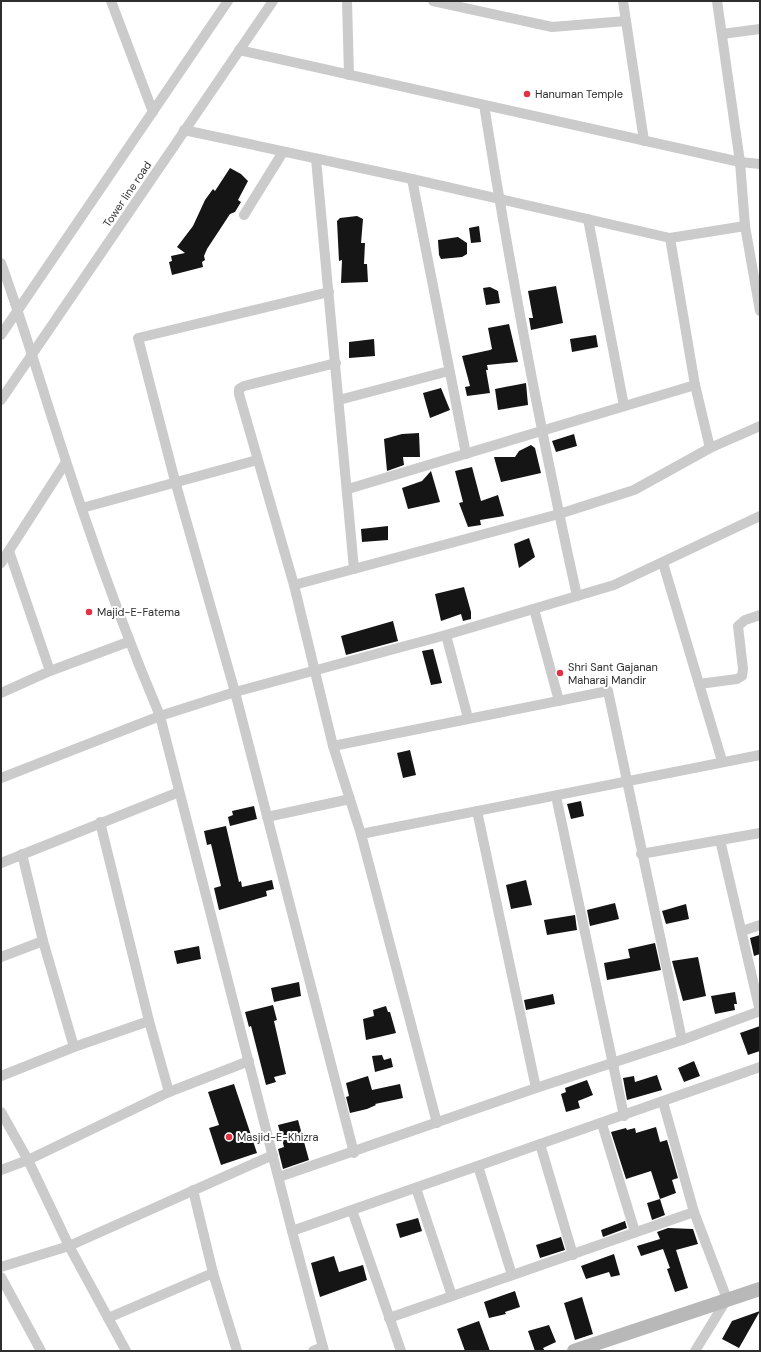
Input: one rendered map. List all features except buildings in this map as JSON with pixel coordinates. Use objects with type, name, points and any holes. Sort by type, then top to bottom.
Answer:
[{"type":"street","points":[[111,1],[153,112]]},
{"type":"street","points":[[1,335],[228,1]]},
{"type":"street","name":"Tower line road","points":[[1,400],[272,1]]},
{"type":"street","points":[[347,1],[349,75]]},
{"type":"street","points":[[433,1],[552,27],[626,21]]},
{"type":"street","points":[[623,1],[644,141]]},
{"type":"street","points":[[717,1],[740,162],[745,226],[760,311]]},
{"type":"street","points":[[722,34],[760,29]]},
{"type":"street","points":[[239,50],[644,141],[740,162],[760,164]]},
{"type":"street","points":[[484,105],[499,199],[559,514],[578,596]]},
{"type":"street","points":[[184,130],[412,179],[670,238],[745,226]]},
{"type":"street","points":[[244,215],[282,152]]},
{"type":"street","points":[[316,159],[348,488],[354,569]]},
{"type":"street","points":[[412,179],[466,454]]},
{"type":"street","points":[[588,219],[624,406]]},
{"type":"street","points":[[670,238],[695,385],[710,448]]},
{"type":"street","points":[[1,263],[33,354],[66,462],[128,642],[160,716],[292,1232],[324,1349],[313,1351]]},
{"type":"street","points":[[329,292],[138,338],[175,481],[235,692],[354,1153]]},
{"type":"street","points":[[336,363],[244,386],[239,390],[294,585],[333,746],[361,834],[437,1123]]},
{"type":"street","points":[[339,400],[449,371]]},
{"type":"street","points":[[348,488],[695,385]]},
{"type":"street","points":[[294,585],[559,514],[634,490],[710,448],[760,426]]},
{"type":"street","points":[[82,508],[175,481],[258,460]]},
{"type":"street","points":[[1,563],[66,462]]},
{"type":"street","points":[[1,778],[160,716],[235,692],[446,635],[614,586],[760,516]]},
{"type":"street","points":[[9,551],[50,671]]},
{"type":"street","points":[[663,563],[722,761]]},
{"type":"street","points":[[534,609],[559,701]]},
{"type":"street","points":[[699,684],[737,679],[742,676],[743,669],[738,626],[745,620],[760,615]]},
{"type":"street","points":[[446,635],[468,718]]},
{"type":"street","points":[[1,693],[50,671],[128,642]]},
{"type":"street","points":[[333,746],[608,691],[641,854],[682,1040]]},
{"type":"street","points":[[361,834],[626,783],[722,761],[760,755]]},
{"type":"street","points":[[1,863],[100,822],[179,792]]},
{"type":"street","points":[[556,796],[624,1116]]},
{"type":"street","points":[[267,817],[350,799]]},
{"type":"street","points":[[477,811],[536,1088]]},
{"type":"street","points":[[100,822],[148,1021],[169,1092]]},
{"type":"street","points":[[641,854],[760,833]]},
{"type":"street","points":[[279,1177],[354,1153],[536,1088],[682,1040],[760,1011],[720,840]]},
{"type":"street","points":[[22,854],[43,941],[74,1046]]},
{"type":"street","points":[[742,932],[760,926]]},
{"type":"street","points":[[1,957],[43,941]]},
{"type":"street","points":[[1,1076],[74,1046],[148,1021]]},
{"type":"street","points":[[1,1170],[28,1160],[169,1092],[249,1061]]},
{"type":"street","points":[[292,1232],[540,1144],[602,1124],[760,1067]]},
{"type":"street","points":[[663,1102],[694,1212],[727,1299]]},
{"type":"street","points":[[1,1112],[28,1160],[69,1246],[126,1351]]},
{"type":"street","points":[[602,1124],[635,1232]]},
{"type":"street","points":[[540,1144],[572,1255]]},
{"type":"street","points":[[1,1267],[69,1246],[273,1155]]},
{"type":"street","points":[[478,1166],[512,1275]]},
{"type":"street","points":[[416,1188],[452,1296]]},
{"type":"street","points":[[193,1190],[213,1273],[237,1351]]},
{"type":"street","points":[[352,1210],[401,1351]]},
{"type":"street","points":[[390,1318],[694,1212]]},
{"type":"street","points":[[108,1318],[213,1273]]},
{"type":"street","points":[[1,1277],[41,1351]]},
{"type":"street","points":[[574,1351],[760,1289]]},
{"type":"street","points":[[695,1351],[727,1299]]},
{"type":"place","name":"Hanuman Temple","points":[[527,94]]},
{"type":"place","name":"Majid-E-Fatema","points":[[89,612]]},
{"type":"place","name":"Shri Sant Gajanan Maharaj Mandir","points":[[560,673]]},
{"type":"place","name":"Masjid-E-Khizra","points":[[229,1137]]}]
